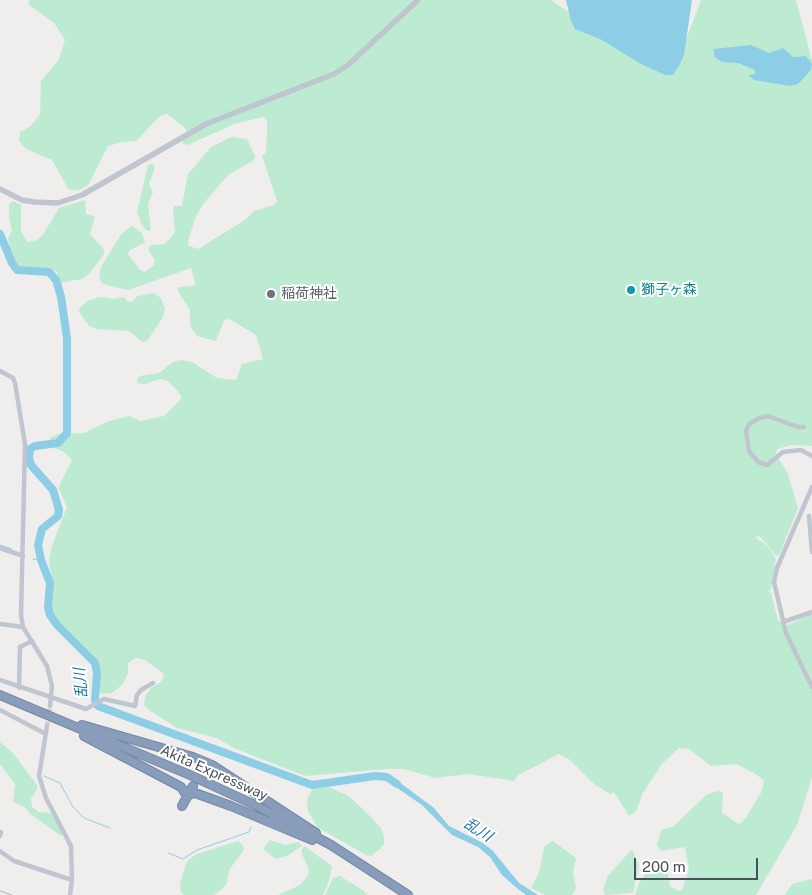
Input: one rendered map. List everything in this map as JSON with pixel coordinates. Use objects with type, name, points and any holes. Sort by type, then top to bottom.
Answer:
[{"type":"highway","name":"Akita Expressway","points":[[0,695],[194,776],[292,824],[369,869],[408,895]]},
{"type":"highway","points":[[26,707],[120,737],[193,757],[198,766],[212,765],[369,869]]},
{"type":"highway","points":[[26,707],[176,784],[186,794]]},
{"type":"highway","points":[[181,805],[190,785]]},
{"type":"highway","points":[[186,794],[195,793],[292,831],[369,869]]},
{"type":"street","points":[[0,189],[22,200],[46,203],[58,203],[82,195],[206,124],[334,74],[348,65],[418,0]]},
{"type":"street","points":[[0,371],[12,378],[15,383],[23,426],[26,486],[22,556],[21,607],[23,627],[47,666],[52,686],[50,706]]},
{"type":"street","points":[[804,427],[798,427],[768,416],[758,418],[749,424],[746,431],[748,451],[758,462],[767,465],[783,452],[801,450],[812,456]]},
{"type":"street","points":[[812,487],[774,582],[783,622],[812,687]]},
{"type":"street","points":[[800,516],[810,516],[812,552]]},
{"type":"street","points":[[0,548],[22,556]]},
{"type":"street","points":[[783,622],[812,612]]},
{"type":"street","points":[[0,624],[23,627]]},
{"type":"street","points":[[19,688],[20,647],[32,641]]},
{"type":"street","points":[[0,680],[81,709],[92,706],[102,699],[135,706],[140,690],[153,683]]},
{"type":"street","points":[[0,710],[46,734]]},
{"type":"street","points":[[47,726],[39,776],[42,789],[71,846],[72,880],[70,895]]},
{"type":"street","points":[[1,853],[14,861],[72,880]]},
{"type":"green space","points":[[29,0],[551,0],[596,31],[680,56],[701,0],[796,0],[812,60],[812,446],[791,445],[777,449],[776,454],[788,474],[798,508],[778,556],[759,536],[755,537],[768,546],[776,559],[771,589],[768,592],[771,593],[778,620],[785,626],[812,614],[812,777],[797,825],[756,895],[635,895],[639,883],[655,860],[659,871],[668,873],[670,886],[678,891],[682,890],[689,869],[685,847],[661,851],[657,845],[661,830],[674,826],[706,795],[718,791],[723,793],[722,813],[739,824],[745,819],[762,791],[764,781],[756,774],[736,764],[711,766],[689,749],[679,748],[662,764],[643,793],[636,811],[629,816],[614,792],[610,794],[594,784],[570,760],[559,754],[518,775],[514,781],[469,774],[435,778],[404,769],[305,776],[236,749],[216,738],[177,728],[149,710],[144,705],[145,697],[151,688],[161,682],[164,674],[145,660],[136,658],[128,663],[128,673],[122,685],[112,693],[102,694],[99,690],[100,667],[93,656],[58,623],[52,612],[50,600],[53,583],[49,562],[51,549],[67,507],[59,489],[60,484],[72,460],[64,452],[50,446],[50,438],[59,434],[84,433],[109,421],[129,416],[140,421],[164,416],[182,398],[177,390],[168,381],[160,379],[145,384],[138,383],[137,379],[140,376],[159,373],[173,362],[181,360],[192,362],[217,378],[236,380],[242,364],[263,359],[256,335],[229,319],[224,320],[216,341],[197,336],[190,326],[190,310],[178,291],[178,287],[194,286],[191,268],[128,290],[103,284],[99,278],[101,267],[122,233],[132,226],[142,233],[145,242],[129,251],[128,254],[140,270],[145,272],[154,265],[155,261],[149,251],[149,247],[151,245],[165,244],[175,232],[174,206],[182,206],[188,174],[211,147],[231,137],[247,139],[255,156],[254,160],[228,175],[204,203],[196,216],[188,241],[189,246],[198,249],[245,220],[254,211],[274,205],[277,201],[262,156],[266,152],[267,133],[267,121],[263,117],[234,124],[188,145],[183,144],[183,139],[188,135],[185,128],[167,114],[160,116],[136,141],[108,146],[89,184],[79,190],[69,190],[52,160],[26,149],[19,141],[20,132],[31,126],[40,114],[41,81],[59,59],[65,40],[54,23],[29,5]]},
{"type":"green space","points":[[153,164],[155,168],[149,184],[153,192],[148,204],[151,230],[147,231],[142,225],[137,212],[148,165]]},
{"type":"green space","points":[[85,200],[86,214],[95,217],[90,234],[104,249],[104,254],[89,274],[82,279],[59,283],[57,272],[50,268],[22,268],[11,260],[8,238],[12,231],[9,218],[9,204],[13,201],[21,205],[21,231],[27,242],[37,240],[42,236],[59,208]]},
{"type":"green space","points":[[154,293],[161,298],[165,309],[162,319],[147,341],[142,342],[129,331],[97,329],[89,326],[79,312],[80,307],[88,301],[99,297],[114,299],[124,297],[128,302],[133,301],[137,296]]},
{"type":"green space","points":[[0,742],[13,753],[37,785],[37,789],[31,799],[32,807],[39,812],[51,813],[63,832],[61,836],[29,813],[25,807],[13,802],[15,784],[0,764]]},
{"type":"green space","points":[[322,786],[349,796],[371,817],[381,828],[384,836],[384,844],[380,849],[371,856],[366,855],[317,827],[308,811],[307,799],[313,788]]},
{"type":"green space","points":[[270,840],[285,845],[299,842],[302,846],[287,856],[276,859],[263,849]]},
{"type":"green space","points":[[238,841],[243,845],[244,850],[229,870],[227,883],[222,889],[214,895],[184,895],[181,892],[180,884],[186,863],[191,858],[197,854]]},
{"type":"green space","points":[[553,841],[576,858],[573,873],[576,888],[572,895],[545,895],[531,888],[539,872],[544,847]]},
{"type":"green space","points":[[304,846],[332,866],[329,881],[323,895],[278,895],[300,885],[308,875],[309,870],[301,852]]},
{"type":"green space","points":[[632,849],[639,866],[633,893],[605,895],[603,889],[608,876]]},
{"type":"green space","points":[[340,876],[364,891],[367,895],[325,895],[333,878]]},
{"type":"green space","points":[[812,879],[812,895],[785,895],[792,884]]},
{"type":"water","points":[[566,0],[692,0],[684,55],[679,66],[673,75],[665,75],[639,63],[602,40],[575,29]]},
{"type":"water","points":[[751,45],[769,53],[783,48],[793,57],[806,56],[812,64],[811,70],[798,84],[790,86],[754,80],[748,75],[755,74],[755,70],[738,63],[722,62],[715,57],[713,49]]},
{"type":"water","points":[[391,776],[434,808],[449,826],[483,843],[493,851],[519,883],[538,895],[526,895],[518,889],[502,875],[490,857],[478,847],[452,835],[422,805],[387,781]]},
{"type":"waterway","name":"乱川","points":[[0,234],[12,263],[17,270],[49,272],[56,280],[61,297],[67,338],[67,433],[58,443],[35,446],[30,449],[29,458],[31,465],[53,490],[59,510],[58,516],[42,529],[38,545],[41,560],[50,583],[48,607],[50,615],[57,625],[95,663],[97,673],[95,700],[98,706],[312,785],[375,776],[387,777],[397,784]]},
{"type":"waterway","points":[[0,545],[12,549]]},
{"type":"waterway","name":"乱川","points":[[33,559],[41,560]]},
{"type":"waterway","points":[[44,776],[60,783],[73,807],[84,818],[110,828]]},
{"type":"waterway","points":[[168,853],[183,859],[197,850],[249,832],[251,827]]},
{"type":"tunnel","points":[[47,726],[50,706]]},
{"type":"tunnel","points":[[194,783],[200,769]]},
{"type":"railway","points":[[0,891],[12,895]]},
{"type":"place","name":"獅子ヶ森","points":[[631,290]]},
{"type":"place","name":"稲荷神社","points":[[271,294]]}]
